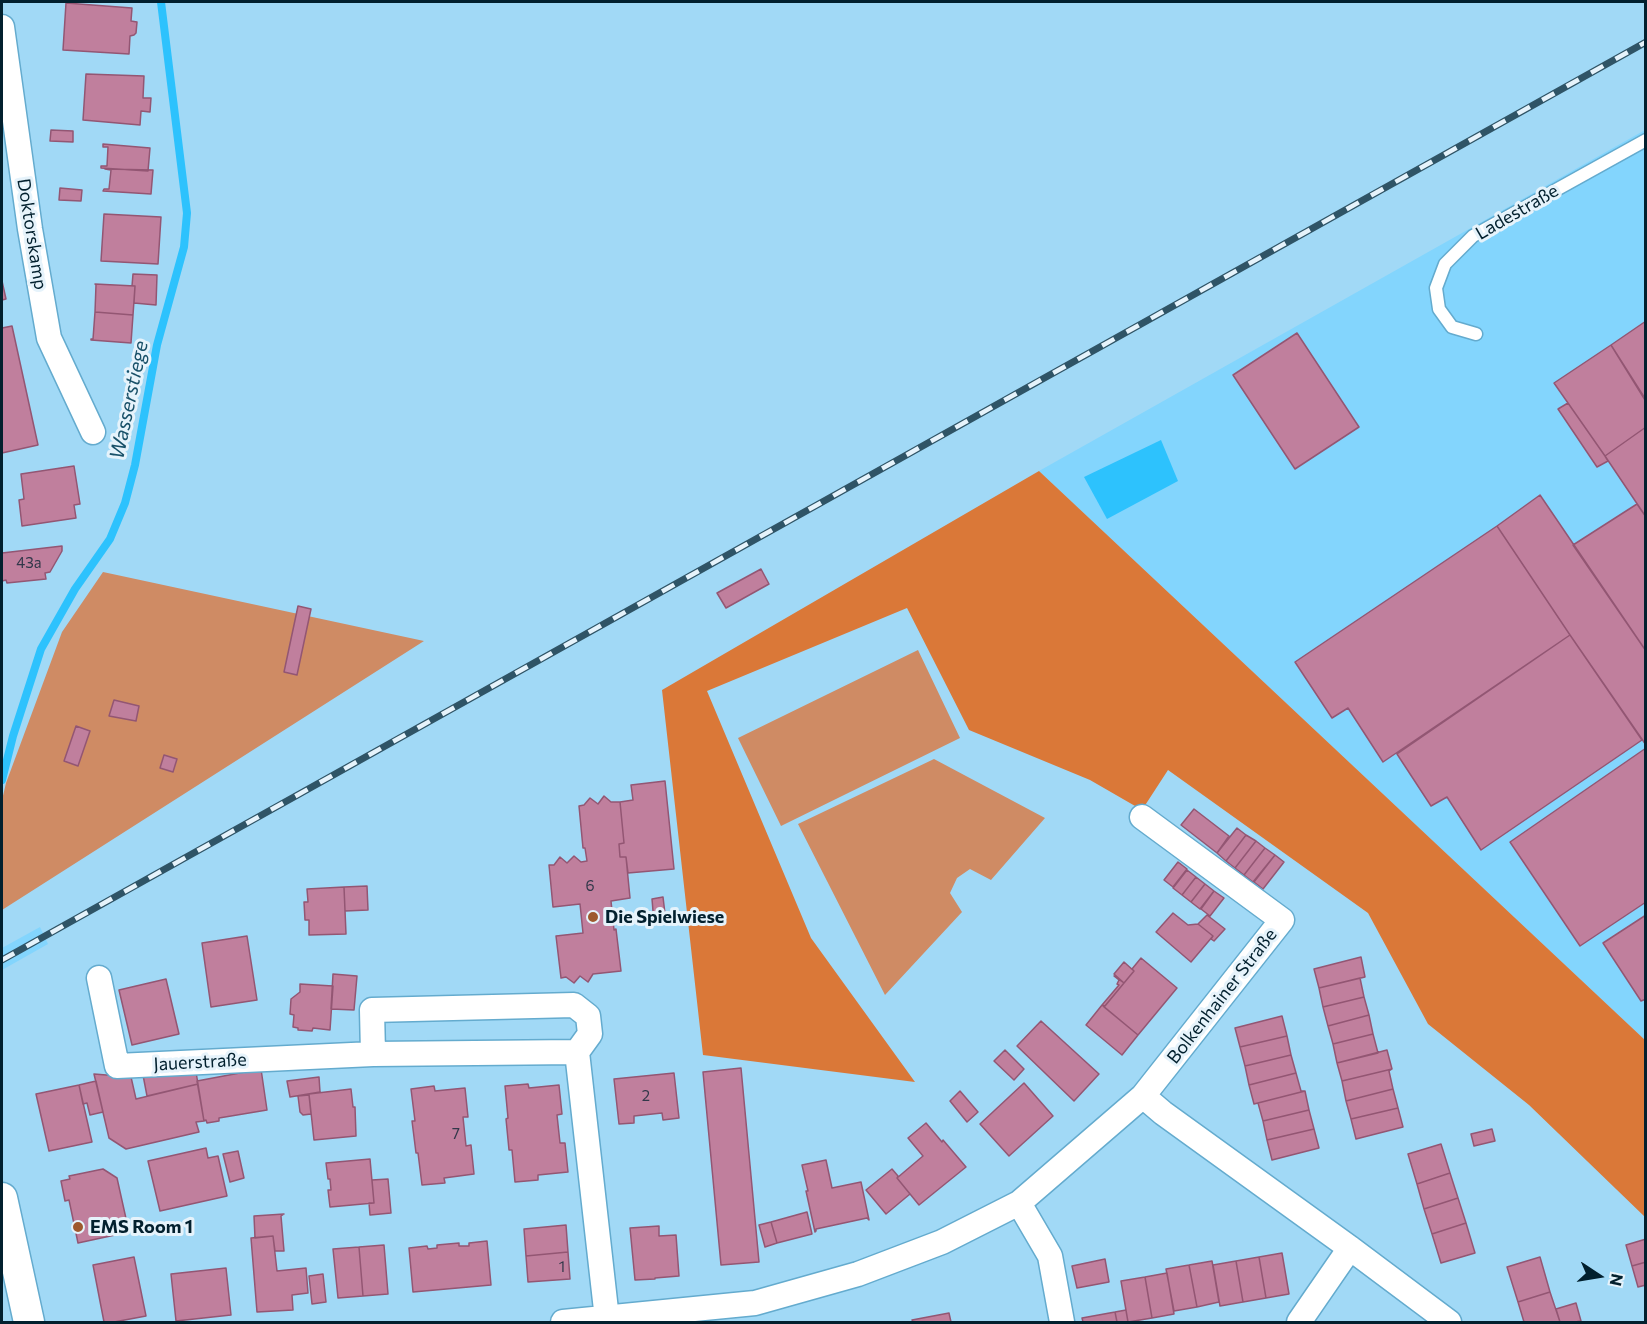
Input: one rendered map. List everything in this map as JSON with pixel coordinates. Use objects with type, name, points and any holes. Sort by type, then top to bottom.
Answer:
[{"type":"street","name":"Doktorskamp","points":[[2,27],[30,230],[49,338],[93,432]]},
{"type":"street","name":"Bolkenhainer Straße","points":[[563,1323],[755,1303],[858,1274],[942,1242],[1019,1203],[1143,1096],[1282,920],[1142,817]]},
{"type":"street","name":"Jauerstraße","points":[[99,978],[117,1066],[373,1054],[578,1052]]},
{"type":"street","points":[[373,1054],[372,1010],[574,1005],[588,1017],[590,1034],[578,1052],[607,1319]]},
{"type":"street","points":[[1143,1096],[1449,1323]]},
{"type":"street","points":[[1019,1203],[1050,1256],[1062,1323]]},
{"type":"street","points":[[2,1208],[28,1323]]},
{"type":"street","points":[[1299,1323],[1350,1248]]},
{"type":"lane","name":"Ladestraße","points":[[1476,334],[1452,327],[1438,309],[1436,288],[1445,264],[1473,236],[1646,140]]},
{"type":"shaded area","points":[[1645,130],[1645,1040],[1039,471]]},
{"type":"shaded area","points":[[1161,440],[1178,481],[1107,519],[1084,477]]},
{"type":"shaded area","points":[[1039,471],[1645,1040],[1645,1217],[1529,1105],[1428,1024],[1368,913],[1168,770],[1142,810],[1090,780],[969,730],[907,608],[707,691],[811,938],[915,1082],[703,1055],[662,690]]},
{"type":"shaded area","points":[[103,572],[424,641],[2,910],[2,800],[6,783],[62,632]]},
{"type":"shaded area","points":[[918,650],[960,738],[781,826],[738,738]]},
{"type":"shaded area","points":[[934,759],[1045,818],[991,880],[970,869],[957,878],[950,893],[962,912],[885,995],[798,824]]},
{"type":"shaded area","points":[[40,927],[48,944],[2,970],[2,948]]},
{"type":"building","points":[[66,3],[132,8],[131,21],[137,22],[136,33],[130,36],[129,54],[63,50]]},
{"type":"building","points":[[86,74],[144,76],[143,98],[151,98],[150,112],[141,111],[140,125],[83,120]]},
{"type":"building","points":[[51,130],[73,131],[73,142],[50,141]]},
{"type":"building","points":[[103,144],[150,148],[148,171],[101,168],[101,166],[107,166],[108,147],[103,147]]},
{"type":"building","points":[[105,169],[153,170],[151,194],[103,191],[109,189],[111,170]]},
{"type":"building","points":[[60,188],[82,190],[81,201],[59,200]]},
{"type":"building","points":[[104,214],[161,217],[158,264],[101,261]]},
{"type":"building","points":[[133,274],[157,275],[156,305],[134,303]]},
{"type":"building","points":[[2,281],[6,299],[2,300]]},
{"type":"building","points":[[95,284],[135,286],[133,315],[95,312]]},
{"type":"building","points":[[95,312],[133,315],[131,343],[91,340],[93,339]]},
{"type":"building","points":[[1646,321],[1646,399],[1645,400],[1611,345]]},
{"type":"building","points":[[12,326],[38,445],[2,453],[2,328]]},
{"type":"building","points":[[1297,333],[1359,427],[1295,469],[1233,375]]},
{"type":"building","points":[[1611,345],[1646,400],[1646,427],[1605,456],[1554,383]]},
{"type":"building","points":[[1568,403],[1608,461],[1597,467],[1558,409]]},
{"type":"building","points":[[1646,427],[1646,517],[1605,456]]},
{"type":"building","points":[[74,466],[80,504],[74,505],[76,518],[22,526],[19,500],[24,499],[21,474]]},
{"type":"building","points":[[1540,495],[1646,651],[1646,745],[1497,526]]},
{"type":"building","points":[[1637,504],[1646,517],[1646,651],[1573,545]]},
{"type":"building","points":[[1497,526],[1570,635],[1383,762],[1348,708],[1332,718],[1295,662]]},
{"type":"building","points":[[62,546],[62,551],[50,572],[45,573],[46,579],[7,583],[6,580],[2,581],[2,553]]},
{"type":"building","points":[[761,569],[769,584],[726,608],[717,593]]},
{"type":"building","points":[[298,606],[311,609],[297,675],[284,672]]},
{"type":"building","points":[[1570,635],[1642,740],[1481,850],[1447,797],[1431,806],[1397,754]]},
{"type":"building","points":[[114,700],[139,706],[136,721],[109,716]]},
{"type":"building","points":[[76,726],[90,731],[78,766],[64,761]]},
{"type":"building","points":[[1646,748],[1646,902],[1580,946],[1510,842]]},
{"type":"building","points":[[164,755],[177,759],[173,772],[160,768]]},
{"type":"building","points":[[665,781],[674,869],[628,873],[626,857],[620,857],[619,844],[624,843],[620,802],[633,800],[631,785]]},
{"type":"building","points":[[604,796],[611,802],[620,802],[624,843],[619,844],[620,857],[626,857],[630,898],[611,901],[621,971],[593,974],[588,982],[580,976],[574,983],[566,977],[561,978],[556,936],[583,933],[580,904],[553,907],[549,865],[554,865],[560,857],[567,863],[574,856],[581,862],[587,861],[585,848],[583,848],[579,806],[584,805],[590,798],[598,804]]},
{"type":"building","points":[[1194,809],[1229,836],[1217,853],[1181,825]]},
{"type":"building","points":[[1237,828],[1246,835],[1226,861],[1217,853]]},
{"type":"building","points":[[1246,835],[1256,841],[1235,868],[1226,861]]},
{"type":"building","points":[[1256,841],[1265,848],[1244,875],[1235,868]]},
{"type":"building","points":[[1265,848],[1275,855],[1253,882],[1244,875]]},
{"type":"building","points":[[1275,855],[1284,862],[1263,889],[1254,882]]},
{"type":"building","points":[[1178,862],[1187,869],[1173,887],[1164,880]]},
{"type":"building","points":[[1187,870],[1196,877],[1182,895],[1173,888]]},
{"type":"building","points":[[1196,877],[1205,884],[1191,902],[1182,895]]},
{"type":"building","points":[[1205,884],[1214,891],[1200,909],[1191,902]]},
{"type":"building","points":[[367,886],[368,910],[345,911],[344,887]]},
{"type":"building","points":[[344,887],[346,934],[309,935],[309,920],[305,920],[304,902],[308,902],[307,889]]},
{"type":"building","points":[[1214,891],[1224,898],[1210,916],[1201,909]]},
{"type":"building","points":[[663,897],[666,922],[654,923],[652,899]]},
{"type":"building","points":[[1173,913],[1188,925],[1198,924],[1213,936],[1191,962],[1156,932]]},
{"type":"building","points":[[1207,915],[1225,929],[1214,941],[1211,939],[1213,936],[1198,924]]},
{"type":"building","points":[[1646,915],[1646,999],[1641,1001],[1603,943]]},
{"type":"building","points":[[247,936],[257,1000],[211,1007],[202,943]]},
{"type":"building","points":[[1361,957],[1365,977],[1319,988],[1314,969]]},
{"type":"building","points":[[1141,958],[1177,988],[1138,1035],[1104,1007],[1134,971],[1132,969]]},
{"type":"building","points":[[1124,962],[1134,971],[1124,983],[1114,974]]},
{"type":"building","points":[[333,974],[357,976],[354,1010],[331,1009]]},
{"type":"building","points":[[1114,976],[1124,983],[1105,1006],[1102,1005],[1119,985],[1117,984],[1119,980]]},
{"type":"building","points":[[1360,978],[1364,997],[1323,1007],[1319,988]]},
{"type":"building","points":[[166,979],[179,1034],[132,1045],[119,990]]},
{"type":"building","points":[[300,984],[333,986],[330,1030],[313,1028],[312,1031],[298,1030],[293,1027],[294,1015],[290,1014],[291,999],[300,992]]},
{"type":"building","points":[[1364,997],[1369,1015],[1328,1026],[1323,1007]]},
{"type":"building","points":[[1102,1005],[1138,1035],[1122,1055],[1086,1025]]},
{"type":"building","points":[[1369,1015],[1373,1034],[1333,1044],[1328,1026]]},
{"type":"building","points":[[1282,1016],[1287,1036],[1240,1047],[1235,1028]]},
{"type":"building","points":[[1041,1021],[1099,1074],[1074,1101],[1017,1046]]},
{"type":"building","points":[[1373,1034],[1378,1053],[1337,1063],[1333,1044]]},
{"type":"building","points":[[1287,1036],[1291,1055],[1245,1066],[1240,1047]]},
{"type":"building","points":[[1005,1050],[1024,1069],[1014,1080],[994,1061]]},
{"type":"building","points":[[1387,1050],[1392,1069],[1342,1081],[1337,1063]]},
{"type":"building","points":[[1291,1055],[1296,1073],[1249,1085],[1245,1066]]},
{"type":"building","points":[[741,1068],[759,1262],[721,1265],[703,1072]]},
{"type":"building","points":[[261,1069],[267,1110],[219,1118],[219,1121],[207,1123],[206,1120],[204,1121],[197,1081]]},
{"type":"building","points":[[1392,1069],[1389,1071],[1393,1089],[1346,1101],[1342,1081]]},
{"type":"building","points":[[196,1072],[198,1084],[147,1096],[143,1075]]},
{"type":"building","points":[[674,1073],[679,1118],[663,1120],[662,1113],[634,1116],[634,1123],[619,1124],[614,1079]]},
{"type":"building","points":[[1296,1073],[1301,1091],[1305,1091],[1254,1104],[1249,1085]]},
{"type":"building","points":[[94,1074],[131,1077],[136,1099],[198,1084],[204,1121],[196,1122],[199,1132],[126,1149],[109,1138]]},
{"type":"building","points":[[319,1077],[320,1092],[290,1097],[287,1081]]},
{"type":"building","points":[[96,1081],[103,1112],[90,1115],[87,1103],[83,1104],[79,1085]]},
{"type":"building","points":[[1024,1083],[1053,1116],[1009,1156],[980,1124]]},
{"type":"building","points":[[528,1084],[529,1088],[559,1085],[562,1114],[557,1115],[560,1143],[565,1143],[568,1172],[538,1175],[538,1180],[515,1182],[512,1150],[509,1150],[505,1086]]},
{"type":"building","points":[[79,1085],[92,1142],[49,1151],[36,1094]]},
{"type":"building","points":[[434,1086],[435,1091],[465,1088],[468,1117],[463,1117],[466,1146],[471,1145],[474,1174],[444,1178],[445,1183],[422,1185],[412,1121],[415,1121],[411,1089]]},
{"type":"building","points":[[351,1089],[353,1107],[355,1107],[356,1136],[314,1140],[309,1094]]},
{"type":"building","points":[[1393,1089],[1398,1108],[1351,1119],[1346,1101]]},
{"type":"building","points":[[960,1091],[978,1112],[967,1122],[950,1101]]},
{"type":"building","points":[[1305,1091],[1309,1110],[1263,1121],[1258,1103]]},
{"type":"building","points":[[309,1095],[311,1114],[303,1115],[300,1112],[298,1096]]},
{"type":"building","points":[[1398,1108],[1403,1127],[1356,1139],[1351,1119]]},
{"type":"building","points":[[1309,1110],[1314,1129],[1267,1140],[1263,1121]]},
{"type":"building","points":[[926,1123],[966,1167],[919,1205],[897,1178],[923,1156],[908,1138]]},
{"type":"building","points":[[1314,1129],[1319,1148],[1272,1160],[1267,1140]]},
{"type":"building","points":[[1492,1129],[1495,1141],[1474,1146],[1471,1134]]},
{"type":"building","points":[[1441,1144],[1450,1173],[1417,1184],[1408,1154]]},
{"type":"building","points":[[206,1148],[208,1158],[218,1156],[227,1196],[160,1211],[148,1161]]},
{"type":"building","points":[[238,1151],[244,1178],[230,1182],[223,1154]]},
{"type":"building","points":[[370,1159],[374,1203],[330,1207],[328,1190],[331,1190],[330,1179],[328,1179],[326,1163]]},
{"type":"building","points":[[826,1160],[832,1188],[861,1182],[869,1220],[867,1218],[816,1229],[815,1232],[802,1165]]},
{"type":"building","points":[[103,1169],[117,1178],[129,1232],[78,1243],[69,1200],[65,1201],[61,1181],[70,1179],[69,1176]]},
{"type":"building","points":[[892,1169],[910,1194],[886,1214],[866,1190]]},
{"type":"building","points":[[1450,1173],[1458,1198],[1424,1209],[1417,1184]]},
{"type":"building","points":[[388,1179],[391,1213],[370,1215],[369,1203],[374,1203],[372,1180]]},
{"type":"building","points":[[1458,1198],[1466,1223],[1432,1234],[1424,1209]]},
{"type":"building","points":[[807,1212],[812,1234],[777,1243],[771,1222]]},
{"type":"building","points":[[284,1214],[281,1216],[284,1251],[275,1251],[273,1236],[255,1238],[254,1216]]},
{"type":"building","points":[[771,1222],[777,1243],[765,1247],[759,1225]]},
{"type":"building","points":[[1466,1223],[1475,1253],[1441,1263],[1432,1234]]},
{"type":"building","points":[[566,1225],[568,1252],[526,1256],[524,1229]]},
{"type":"building","points":[[659,1226],[659,1236],[676,1235],[679,1276],[635,1280],[630,1228]]},
{"type":"building","points":[[273,1236],[277,1271],[306,1268],[308,1293],[292,1295],[293,1310],[257,1312],[251,1238]]},
{"type":"building","points":[[1646,1239],[1646,1262],[1632,1266],[1626,1245]]},
{"type":"building","points":[[487,1241],[491,1285],[413,1292],[409,1248],[427,1246],[428,1249],[437,1248],[437,1245],[459,1243],[459,1246],[469,1246],[469,1243]]},
{"type":"building","points":[[384,1245],[388,1294],[363,1296],[359,1247]]},
{"type":"building","points":[[359,1247],[363,1296],[338,1298],[333,1249]]},
{"type":"building","points":[[568,1252],[570,1279],[528,1282],[526,1256]]},
{"type":"building","points":[[1282,1253],[1289,1294],[1266,1298],[1259,1257]]},
{"type":"building","points":[[134,1257],[146,1316],[104,1322],[93,1265]]},
{"type":"building","points":[[1259,1257],[1266,1298],[1243,1302],[1236,1261]]},
{"type":"building","points":[[1540,1257],[1550,1292],[1518,1302],[1507,1267]]},
{"type":"building","points":[[1105,1259],[1109,1282],[1077,1288],[1072,1266]]},
{"type":"building","points":[[1212,1261],[1219,1302],[1197,1307],[1189,1265]]},
{"type":"building","points":[[1236,1261],[1243,1302],[1220,1306],[1213,1265]]},
{"type":"building","points":[[1646,1262],[1646,1285],[1638,1287],[1632,1266]]},
{"type":"building","points":[[1189,1265],[1197,1307],[1174,1311],[1166,1269]]},
{"type":"building","points":[[226,1268],[231,1315],[176,1321],[171,1274]]},
{"type":"building","points":[[1167,1273],[1174,1314],[1152,1318],[1145,1277]]},
{"type":"building","points":[[323,1274],[326,1302],[312,1304],[309,1276]]},
{"type":"building","points":[[1145,1277],[1152,1318],[1128,1322],[1121,1281]]},
{"type":"building","points":[[1550,1292],[1560,1322],[1524,1322],[1518,1302]]},
{"type":"building","points":[[1576,1303],[1581,1321],[1560,1322],[1556,1309]]},
{"type":"building","points":[[1126,1310],[1128,1322],[1117,1322],[1115,1312]]},
{"type":"building","points":[[1115,1312],[1117,1322],[1083,1322],[1082,1318]]},
{"type":"building","points":[[949,1313],[951,1322],[913,1322],[912,1320]]},
{"type":"waterway","name":"Wasserstiege","points":[[2,780],[13,736],[41,649],[75,589],[110,539],[125,503],[135,465],[157,345],[184,247],[187,213],[161,2]]},
{"type":"railway","points":[[2,960],[1646,42]]},
{"type":"place","name":"Die Spielwiese","points":[[593,917]]},
{"type":"place","name":"EMS Room 1","points":[[78,1227]]}]
